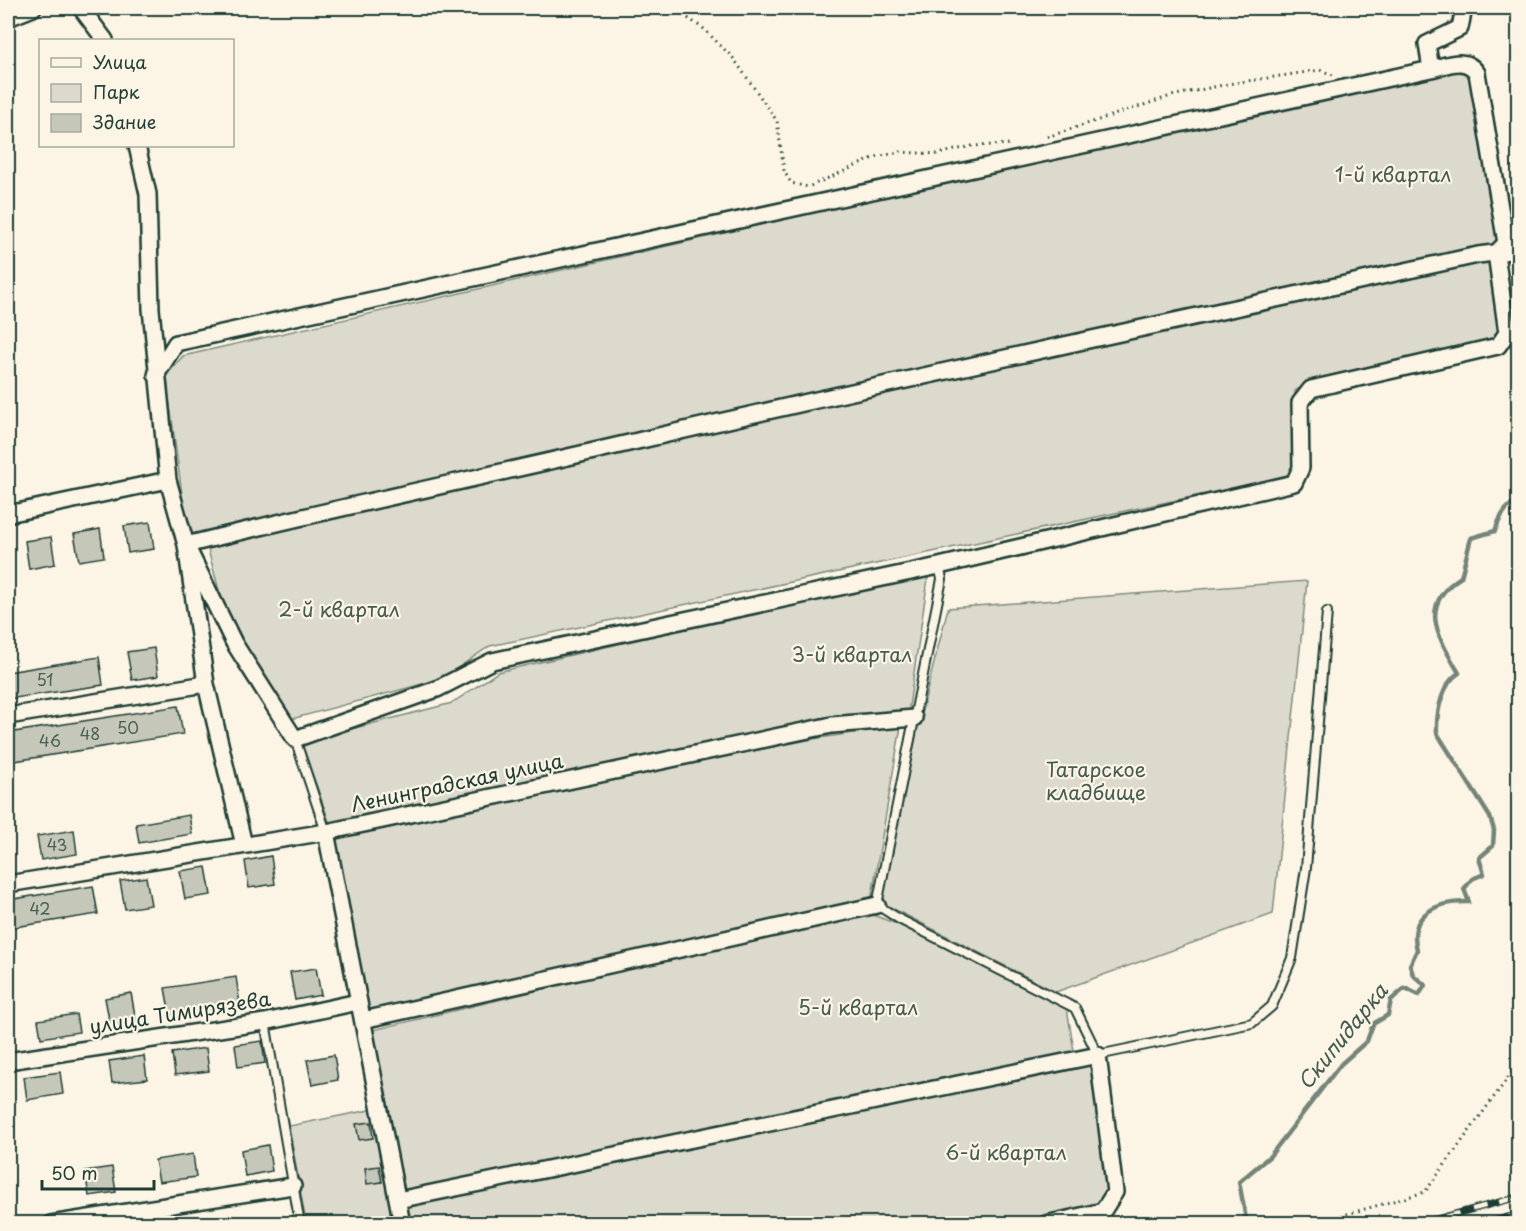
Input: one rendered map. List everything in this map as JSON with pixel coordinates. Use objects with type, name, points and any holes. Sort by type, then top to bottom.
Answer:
[{"type":"street","points":[[8,18],[33,8]]},
{"type":"street","points":[[81,8],[104,39]]},
{"type":"street","points":[[1431,69],[1427,45],[1460,28],[1464,8]]},
{"type":"street","points":[[156,375],[176,343],[1464,62],[1471,65],[1477,73],[1506,243],[1496,253]]},
{"type":"street","points":[[137,147],[148,194],[150,309],[168,480],[186,545],[206,684],[244,845]]},
{"type":"street","points":[[186,545],[348,504],[645,439],[790,404],[1518,250]]},
{"type":"street","points":[[186,545],[234,643],[294,739],[437,689],[492,661],[939,566],[1294,483],[1301,468],[1300,403],[1311,389],[1423,362],[1482,352],[1504,341],[1507,333],[1496,253]]},
{"type":"street","points":[[8,514],[168,480]]},
{"type":"street","points":[[8,716],[206,684]]},
{"type":"street","name":"Ленинградская улица","points":[[8,884],[326,832],[832,725],[914,718]]},
{"type":"street","points":[[326,832],[402,1224]]},
{"type":"street","points":[[363,1020],[877,905]]},
{"type":"street","name":"улица Тимирязева","points":[[8,1061],[265,1022],[358,1002]]},
{"type":"street","points":[[398,1200],[1098,1055],[1116,1192],[1103,1211],[1046,1224]]},
{"type":"street","points":[[51,1224],[293,1186]]},
{"type":"lane","points":[[939,566],[942,579],[877,905],[899,919],[1075,1008],[1098,1055],[1252,1023],[1272,1005],[1292,958],[1306,868],[1327,612]]},
{"type":"lane","points":[[294,739],[326,832]]},
{"type":"lane","points":[[265,1022],[300,1224]]},
{"type":"path","points":[[673,8],[704,29],[734,59],[777,121],[784,171],[791,183],[808,187],[876,157],[900,152],[938,154],[972,146],[1020,143]]},
{"type":"path","points":[[1039,141],[1171,96],[1227,84],[1320,70],[1332,74],[1346,87]]},
{"type":"path","points":[[1312,1224],[1425,1192],[1518,1064]]},
{"type":"green space","name":"1-й квартал","points":[[1470,64],[1501,245],[188,539],[166,376],[183,356]]},
{"type":"green space","name":"2-й квартал","points":[[1491,260],[1499,338],[1306,384],[1295,391],[1294,475],[490,646],[441,679],[288,720],[229,627],[207,546],[962,371]]},
{"type":"green space","name":"3-й квартал","points":[[929,572],[908,713],[330,824],[301,742],[452,703],[498,672]]},
{"type":"green space","name":"Татарское кладбище","points":[[1307,581],[1273,914],[1056,992],[882,903],[918,726],[948,608]]},
{"type":"green space","points":[[901,726],[871,901],[367,1014],[331,835],[813,739]]},
{"type":"green space","name":"5-й квартал","points":[[865,912],[897,924],[1067,1009],[1075,1057],[405,1195],[369,1031]]},
{"type":"green space","name":"6-й квартал","points":[[1093,1062],[1110,1187],[1097,1206],[1013,1224],[408,1224],[404,1204]]},
{"type":"green space","points":[[375,1109],[398,1223],[306,1223],[289,1126]]},
{"type":"building","points":[[150,522],[154,549],[128,553],[124,526]]},
{"type":"building","points":[[100,529],[104,557],[79,561],[74,534]]},
{"type":"building","points":[[51,537],[55,564],[29,569],[25,541]]},
{"type":"building","points":[[154,648],[158,676],[132,680],[127,652]]},
{"type":"building","points":[[99,657],[103,685],[8,699],[8,672]]},
{"type":"building","points":[[178,706],[183,734],[8,762],[8,733]]},
{"type":"building","points":[[189,815],[192,834],[139,843],[136,824]]},
{"type":"building","points":[[74,830],[77,854],[41,860],[37,836]]},
{"type":"building","points":[[271,856],[275,884],[249,888],[245,861]]},
{"type":"building","points":[[206,867],[211,895],[185,899],[180,871]]},
{"type":"building","points":[[146,877],[151,905],[125,909],[120,881]]},
{"type":"building","points":[[93,886],[98,914],[8,928],[8,900]]},
{"type":"building","points":[[316,968],[321,995],[295,1000],[290,972]]},
{"type":"building","points":[[236,977],[240,1004],[170,1015],[165,988]]},
{"type":"building","points":[[131,993],[136,1021],[110,1025],[105,998]]},
{"type":"building","points":[[76,1014],[79,1032],[41,1038],[38,1020]]},
{"type":"building","points":[[262,1041],[265,1063],[238,1067],[235,1045]]},
{"type":"building","points":[[206,1048],[209,1071],[175,1075],[172,1053]]},
{"type":"building","points":[[334,1055],[338,1080],[312,1085],[307,1060]]},
{"type":"building","points":[[144,1056],[147,1079],[112,1083],[109,1061]]},
{"type":"building","points":[[60,1072],[63,1094],[27,1100],[24,1077]]},
{"type":"building","points":[[371,1122],[373,1138],[359,1140],[356,1124]]},
{"type":"building","points":[[268,1145],[272,1171],[245,1176],[241,1150]]},
{"type":"building","points":[[193,1154],[196,1177],[159,1182],[155,1160]]},
{"type":"building","points":[[379,1166],[382,1182],[367,1184],[365,1168]]},
{"type":"building","points":[[112,1167],[116,1192],[89,1196],[85,1171]]},
{"type":"waterway","name":"Скипидарка","points":[[1247,1224],[1239,1182],[1270,1156],[1341,1064],[1367,1041],[1373,1024],[1388,1015],[1391,1000],[1405,988],[1419,995],[1425,985],[1413,975],[1410,965],[1417,950],[1415,937],[1421,918],[1437,907],[1469,902],[1464,889],[1472,879],[1484,874],[1479,858],[1493,846],[1494,830],[1490,817],[1437,733],[1441,699],[1448,684],[1459,673],[1439,634],[1435,610],[1447,588],[1461,577],[1471,538],[1495,531],[1504,513],[1518,500]]},
{"type":"railway","points":[[1418,1224],[1518,1197]]},
{"type":"railway","points":[[1482,1224],[1518,1214]]}]
